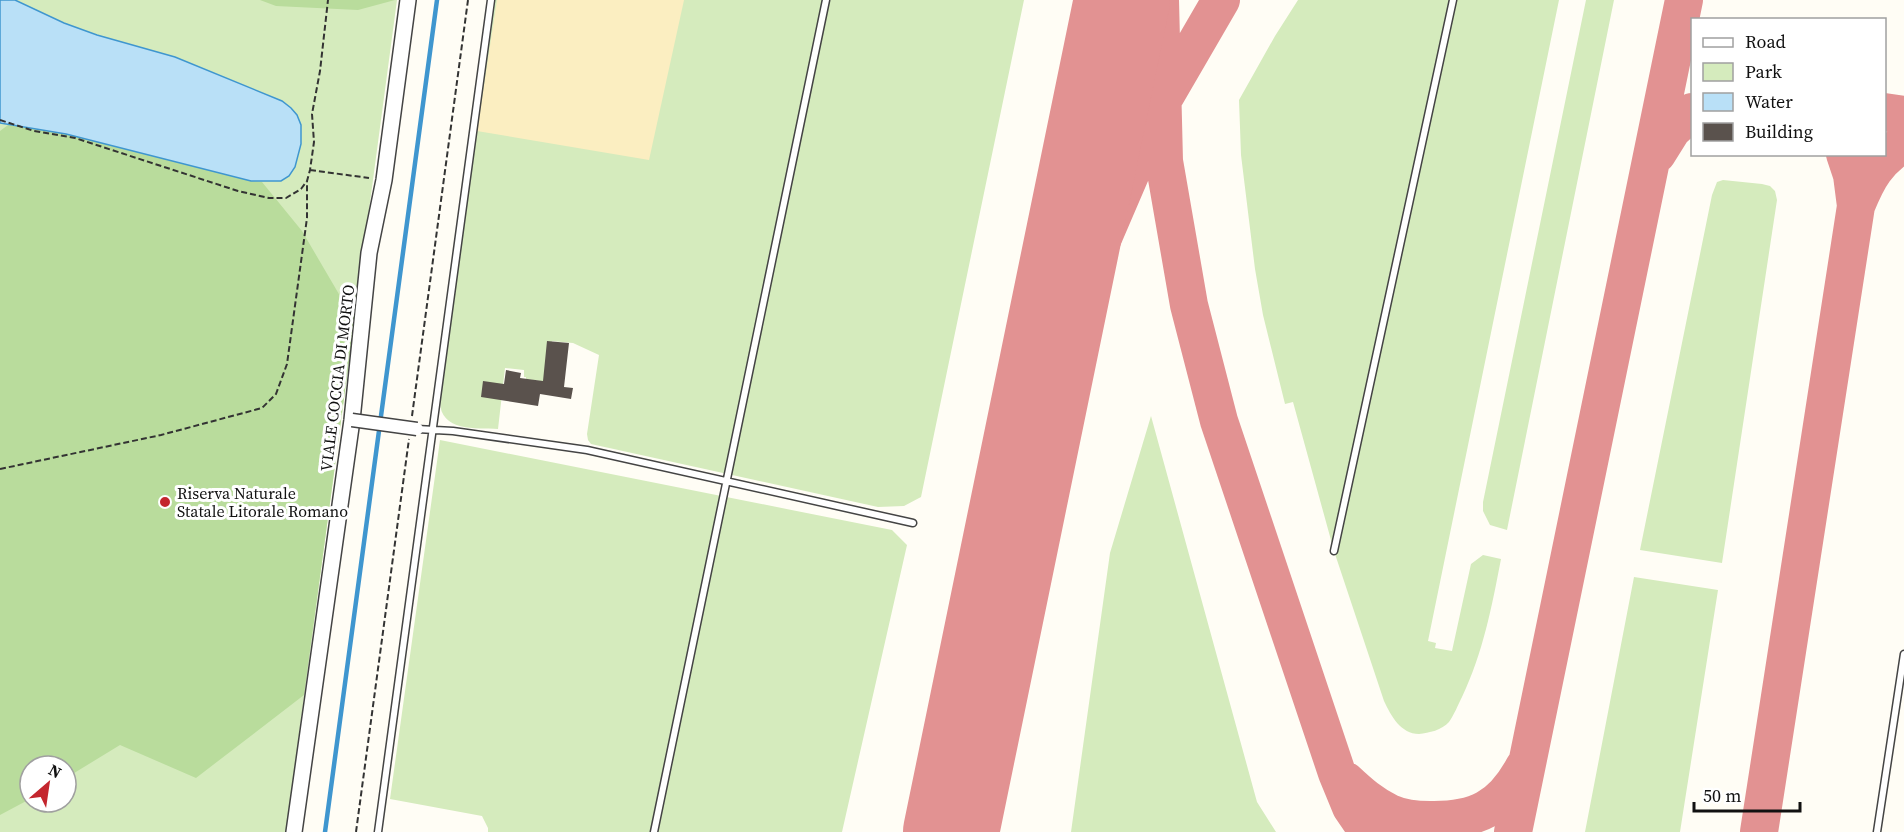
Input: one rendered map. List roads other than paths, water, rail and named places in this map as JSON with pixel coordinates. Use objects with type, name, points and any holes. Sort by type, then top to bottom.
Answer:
[{"type":"street","name":"VIALE COCCIA DI MORTO","points":[[294,832],[352,420],[369,253],[384,180],[408,0]]},
{"type":"street","points":[[352,420],[417,429]]},
{"type":"lane","points":[[378,832],[491,0]]},
{"type":"lane","points":[[654,832],[826,0]]},
{"type":"lane","points":[[1334,551],[1453,0]]},
{"type":"lane","points":[[417,429],[537,441],[587,450],[913,523]]},
{"type":"lane","points":[[1876,832],[1904,654]]},
{"type":"water","points":[[0,0],[15,0],[64,23],[97,35],[175,57],[282,101],[297,115],[301,125],[301,144],[295,167],[289,176],[281,181],[251,181],[66,134],[0,123]]},
{"type":"waterway","points":[[325,832],[437,0]]},
{"type":"place","name":"Riserva Naturale Statale Litorale Romano","points":[[165,502]]}]
